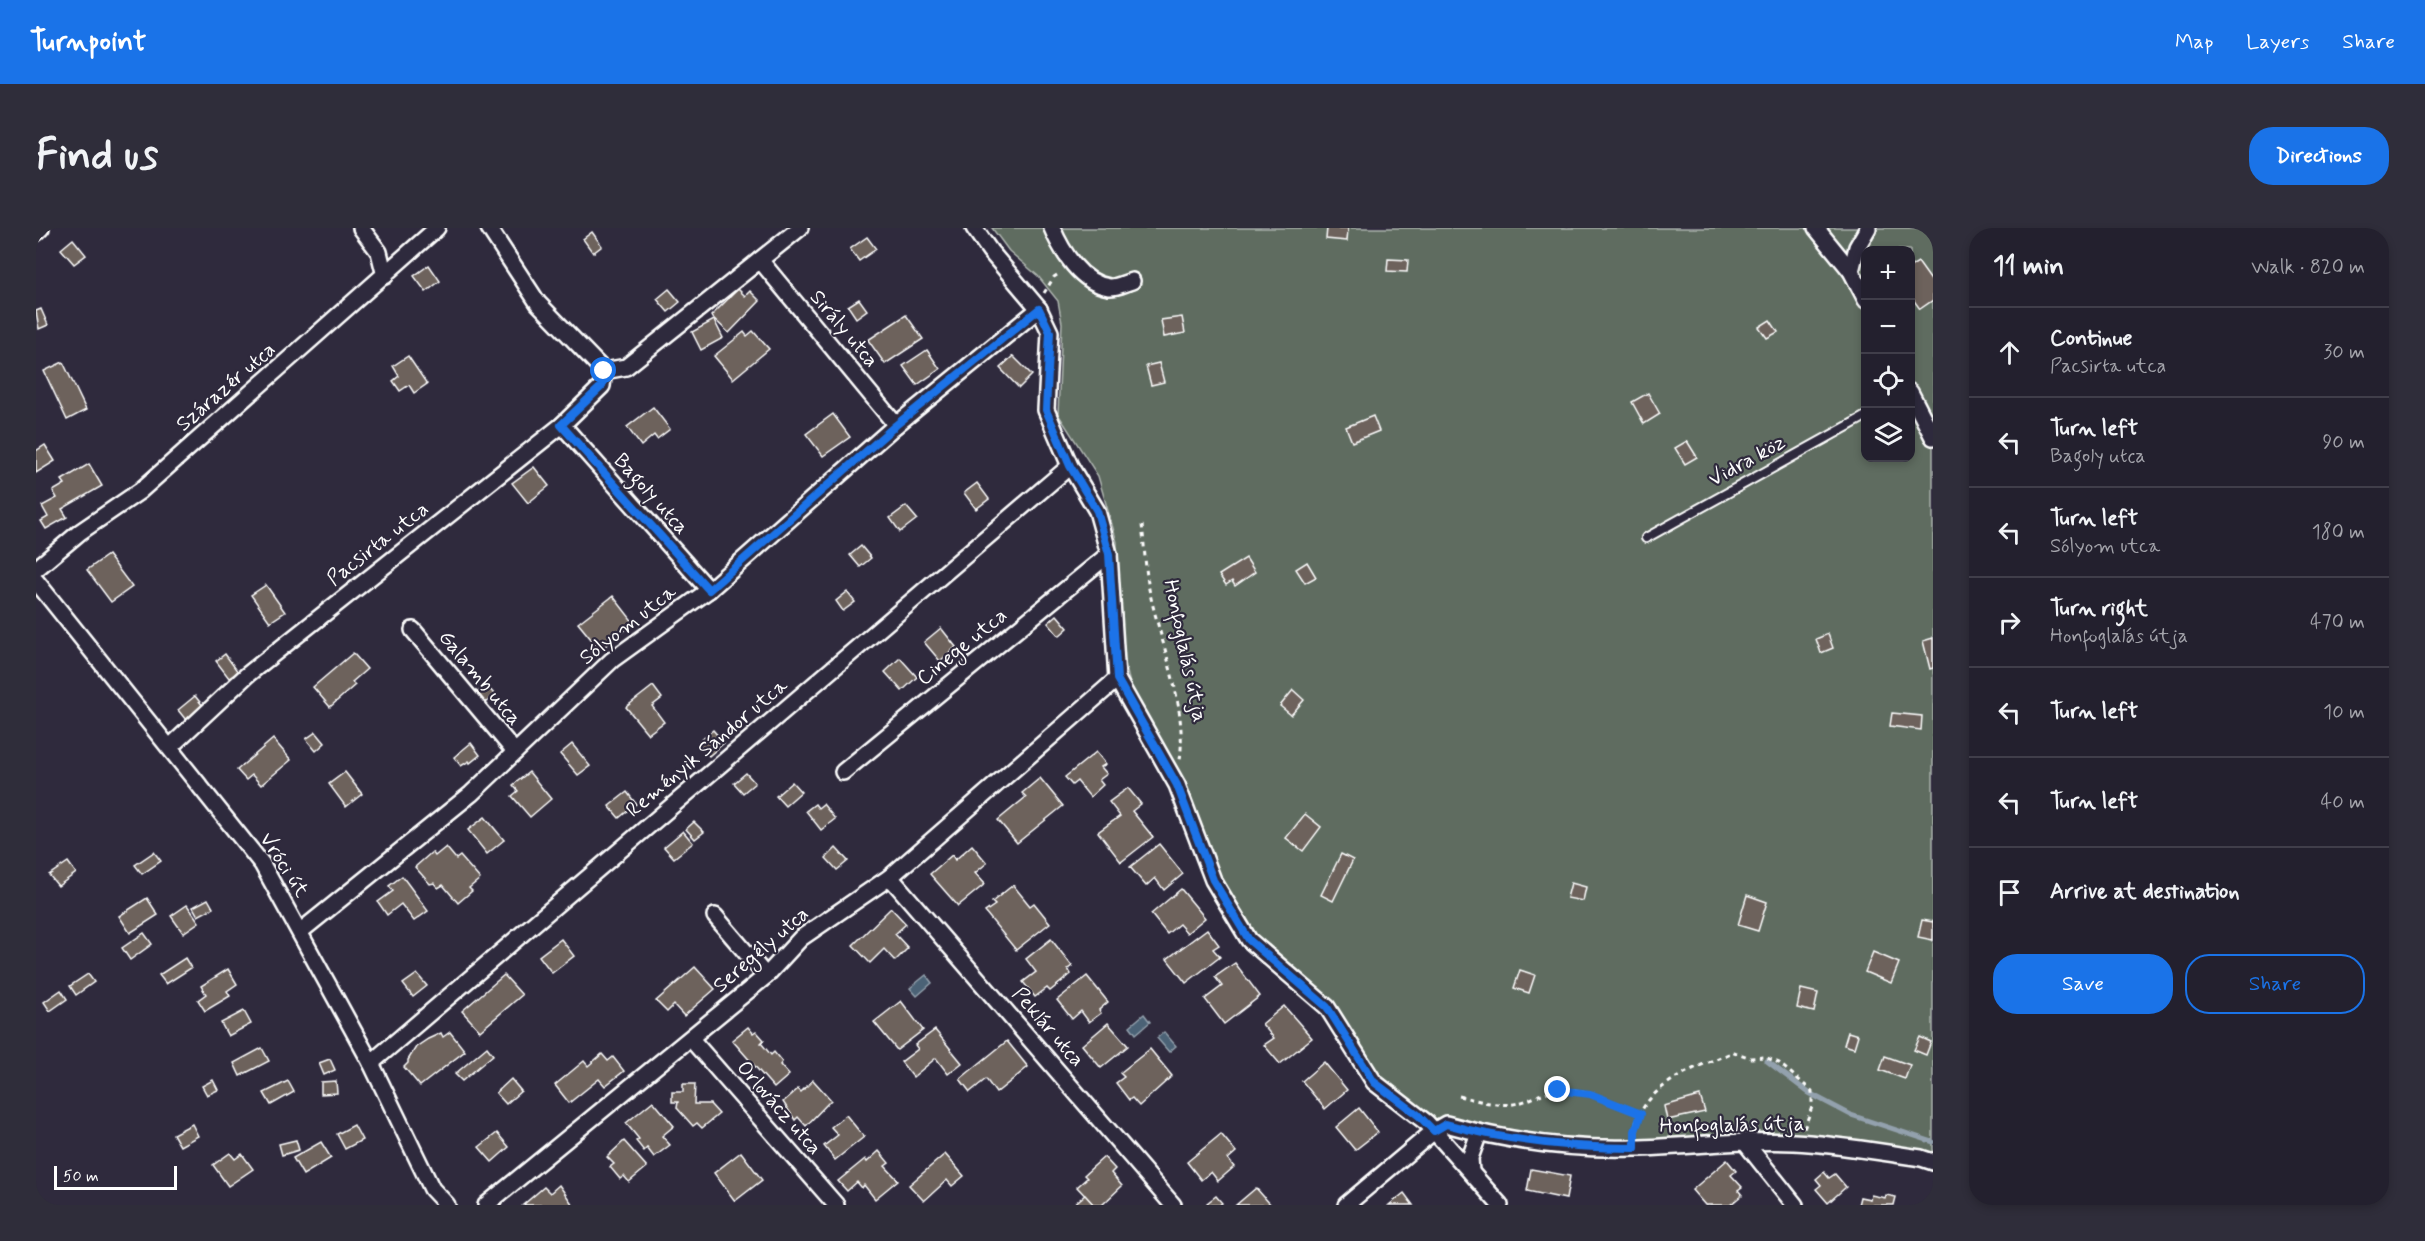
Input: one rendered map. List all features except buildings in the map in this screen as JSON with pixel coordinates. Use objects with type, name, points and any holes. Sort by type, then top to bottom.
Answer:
[{"type":"street","points":[[36,232],[41,228]]},
{"type":"street","points":[[361,228],[379,252],[385,276]]},
{"type":"street","name":"Szárazér utca","points":[[36,569],[80,532],[140,491],[437,228]]},
{"type":"street","points":[[489,228],[538,303],[604,371],[626,367],[800,228]]},
{"type":"street","points":[[974,228],[990,251],[1039,309],[1050,332],[1046,410],[1070,466],[1097,511],[1109,554],[1117,679],[1177,785],[1213,880],[1249,940],[1327,1007],[1374,1082],[1418,1115],[1500,1205]]},
{"type":"street","points":[[1052,228],[1073,264],[1087,280],[1111,287],[1132,281]]},
{"type":"street","points":[[1816,228],[1851,271],[1861,290]]},
{"type":"street","points":[[1851,271],[1857,248],[1869,228]]},
{"type":"street","name":"Sirály utca","points":[[760,260],[896,425]]},
{"type":"street","name":"Sólyom utca","points":[[301,931],[471,794],[612,660],[709,590],[896,425],[1039,309]]},
{"type":"street","name":"Pacsirta utca","points":[[170,747],[247,675],[561,425],[602,386],[604,371]]},
{"type":"street","points":[[1915,400],[1933,437]]},
{"type":"street","name":"Bagoly utca","points":[[561,425],[709,590]]},
{"type":"street","name":"Reményik Sándor utca","points":[[371,1063],[1070,466]]},
{"type":"street","name":"Cinege utca","points":[[843,772],[1109,554]]},
{"type":"street","name":"Vróci út","points":[[38,589],[170,747],[262,864],[301,931],[371,1063],[432,1190],[447,1205]]},
{"type":"street","name":"Galamb utca","points":[[413,630],[515,752]]},
{"type":"street","name":"Seregély utca","points":[[486,1205],[766,976],[801,938],[890,877],[1117,679]]},
{"type":"street","name":"Peklár utca","points":[[890,877],[1173,1205]]},
{"type":"street","points":[[715,916],[766,976]]},
{"type":"street","name":"Orlovácz utca","points":[[691,1039],[836,1205]]},
{"type":"street","name":"Honfoglalás útja","points":[[1434,1131],[1446,1124],[1479,1133],[1592,1148],[1795,1142],[1921,1158],[1933,1162]]},
{"type":"street","points":[[1346,1205],[1434,1131]]},
{"type":"street","points":[[1471,1172],[1470,1158],[1479,1133]]},
{"type":"street","points":[[1744,1142],[1795,1205]]},
{"type":"lane","name":"Vidra köz","points":[[1646,538],[1861,419]]},
{"type":"path","points":[[1046,288],[1054,277],[1073,264]]},
{"type":"path","name":"Honfoglalás útja","points":[[1142,525],[1150,596],[1169,659],[1181,732],[1177,785]]},
{"type":"path","points":[[1635,1148],[1635,1131],[1641,1114],[1668,1082],[1691,1069],[1734,1052],[1751,1058],[1765,1057],[1779,1063],[1812,1091],[1810,1098],[1812,1107],[1803,1134],[1795,1142]]},
{"type":"path","points":[[1460,1096],[1492,1103],[1518,1103],[1558,1090],[1590,1094],[1641,1114]]},
{"type":"green space","points":[[992,228],[1933,228],[1933,1162],[1795,1142],[1635,1148],[1434,1131],[1374,1082],[1327,1007],[1249,940],[1213,880],[1172,763],[1130,684],[1116,626],[1117,542],[1098,476],[1058,414],[1062,323],[1058,301],[1038,276],[1009,251]]},
{"type":"water","points":[[926,975],[932,983],[917,996],[910,988]]},
{"type":"water","points":[[1144,1014],[1150,1022],[1136,1034],[1130,1026]]},
{"type":"water","points":[[1164,1032],[1176,1046],[1169,1052],[1157,1038]]},
{"type":"waterway","points":[[1767,1061],[1809,1093],[1851,1115],[1933,1142]]},
{"type":"route","points":[[604,371],[602,386],[561,425],[709,590],[896,425],[1039,309],[1050,332],[1046,410],[1070,466],[1097,511],[1109,554],[1117,679],[1177,785],[1213,880],[1249,940],[1327,1007],[1374,1082],[1418,1115],[1434,1131],[1446,1124],[1494,1136],[1592,1148],[1635,1148],[1635,1131],[1641,1114],[1590,1094],[1558,1090]]}]
